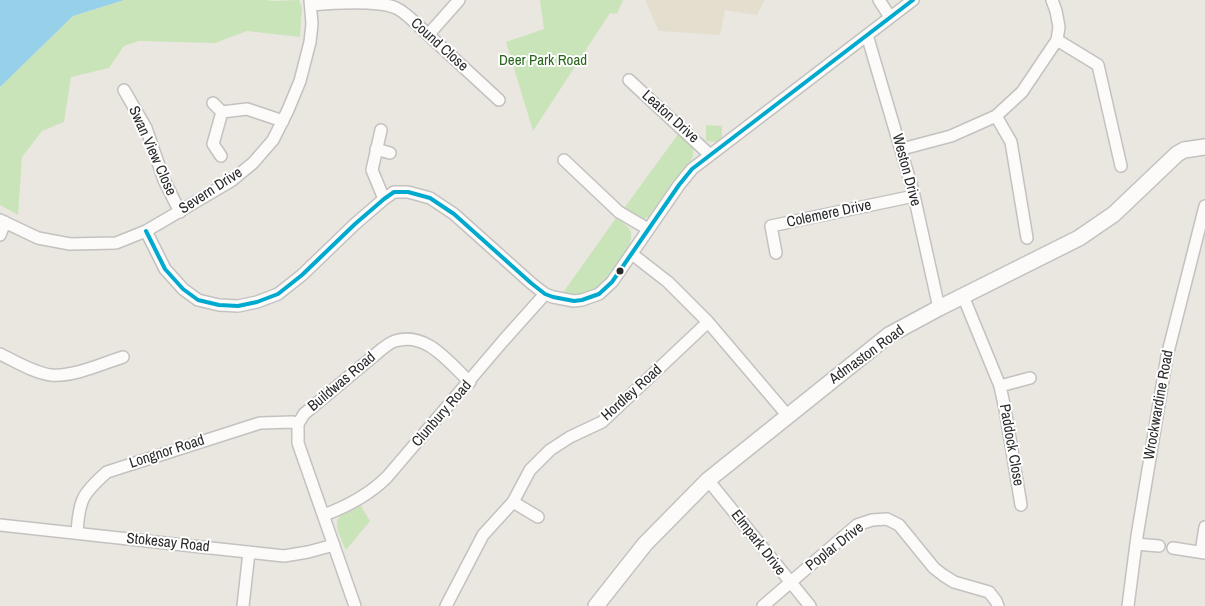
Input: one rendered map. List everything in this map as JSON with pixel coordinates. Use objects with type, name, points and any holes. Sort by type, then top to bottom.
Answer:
[{"type":"street","points":[[428,35],[459,0]]},
{"type":"street","points":[[879,0],[890,17]]},
{"type":"street","points":[[146,231],[166,269],[183,289],[198,300],[219,306],[238,306],[257,302],[278,294],[302,275],[384,198],[394,192],[408,192],[430,198],[454,214],[545,294],[559,299],[574,301],[599,294],[612,282],[692,169],[913,0]]},
{"type":"street","points":[[902,149],[951,136],[996,116],[1022,92],[1056,40],[1058,27],[1056,11],[1052,0]]},
{"type":"street","name":"Cound Close","points":[[311,3],[342,2],[388,5],[403,13],[499,100]]},
{"type":"street","name":"Severn Drive","points":[[3,221],[38,238],[70,244],[116,242],[146,231],[231,181],[253,163],[273,140],[283,121],[300,81],[310,42],[311,3]]},
{"type":"street","name":"Weston Drive","points":[[867,35],[902,149],[939,308]]},
{"type":"street","points":[[1056,40],[1098,65],[1121,166]]},
{"type":"street","name":"Leaton Drive","points":[[629,80],[710,155]]},
{"type":"street","name":"Swan View Close","points":[[124,90],[146,128],[164,180],[180,212]]},
{"type":"street","points":[[213,103],[222,112]]},
{"type":"street","points":[[222,112],[247,109],[283,121]]},
{"type":"street","points":[[221,156],[213,144],[222,112]]},
{"type":"street","points":[[996,116],[1011,142],[1026,233],[1013,231]]},
{"type":"street","points":[[381,130],[372,170],[384,198]]},
{"type":"street","name":"Admaston Road","points":[[596,606],[645,544],[708,480],[889,336],[939,308],[1079,238],[1114,214],[1177,154],[1184,150],[1205,147]]},
{"type":"street","points":[[376,149],[390,153]]},
{"type":"street","points":[[564,160],[620,212],[648,229]]},
{"type":"street","name":"Colemere Drive","points":[[776,253],[771,226],[914,196]]},
{"type":"street","name":"Wrockwardine Road","points":[[1128,606],[1136,544],[1167,356],[1205,206]]},
{"type":"street","points":[[0,235],[3,221]]},
{"type":"street","points":[[632,254],[668,282],[708,322],[788,416]]},
{"type":"street","name":"Clunbury Road","points":[[324,515],[375,490],[545,294]]},
{"type":"street","name":"Paddock Close","points":[[963,296],[1000,386],[1021,505]]},
{"type":"street","name":"Hordley Road","points":[[446,606],[483,535],[513,502],[530,470],[550,450],[570,437],[602,422],[708,322]]},
{"type":"street","name":"Buildwas Road","points":[[334,545],[298,443],[298,424],[304,414],[382,348],[396,341],[422,341],[433,347],[470,382]]},
{"type":"street","points":[[0,354],[38,372],[50,375],[62,375],[81,371],[123,357]]},
{"type":"street","name":"Paddock Close","points":[[1000,386],[1030,378]]},
{"type":"street","name":"Longnor Road","points":[[77,533],[79,508],[89,487],[107,472],[260,423],[292,422],[298,424]]},
{"type":"street","name":"Elmpark Drive","points":[[708,480],[810,606]]},
{"type":"street","points":[[513,502],[538,518]]},
{"type":"street","name":"Poplar Drive","points":[[763,606],[857,525],[872,520],[888,519],[899,525],[934,568],[954,582],[989,592],[998,606]]},
{"type":"street","name":"Stokesay Road","points":[[0,525],[284,556],[334,545]]},
{"type":"street","points":[[1173,548],[1203,552],[1205,527]]},
{"type":"street","points":[[1136,544],[1158,546]]},
{"type":"street","points":[[334,545],[355,606]]},
{"type":"street","points":[[244,606],[249,552]]},
{"type":"shaded area","points":[[645,0],[765,0],[757,15],[725,10],[720,35],[659,31]]},
{"type":"green space","points":[[124,0],[299,0],[302,8],[300,37],[247,31],[215,43],[139,41],[124,46],[109,68],[71,77],[64,122],[42,131],[22,157],[18,215],[0,205],[0,87],[73,16]]},
{"type":"green space","name":"Deer Park Road","points":[[540,0],[623,0],[617,14],[610,13],[533,131],[506,42],[544,29]]},
{"type":"green space","points":[[706,125],[722,126],[722,140],[716,142],[706,141]]},
{"type":"green space","points":[[679,133],[693,147],[693,156],[690,163],[675,179],[649,217],[640,220],[622,211]]},
{"type":"green space","points":[[616,218],[629,228],[631,234],[630,244],[618,265],[596,289],[586,294],[562,294]]},
{"type":"green space","points":[[357,505],[361,506],[370,521],[346,550],[339,535],[337,524],[340,515],[345,510]]},
{"type":"water","points":[[0,0],[124,0],[73,16],[0,87]]},
{"type":"transit line","points":[[146,231],[165,269],[183,289],[198,300],[219,305],[238,306],[257,302],[278,294],[302,275],[384,199],[394,192],[408,192],[430,198],[454,214],[545,294],[574,301],[582,300],[599,294],[612,282],[692,169],[913,0]]}]
